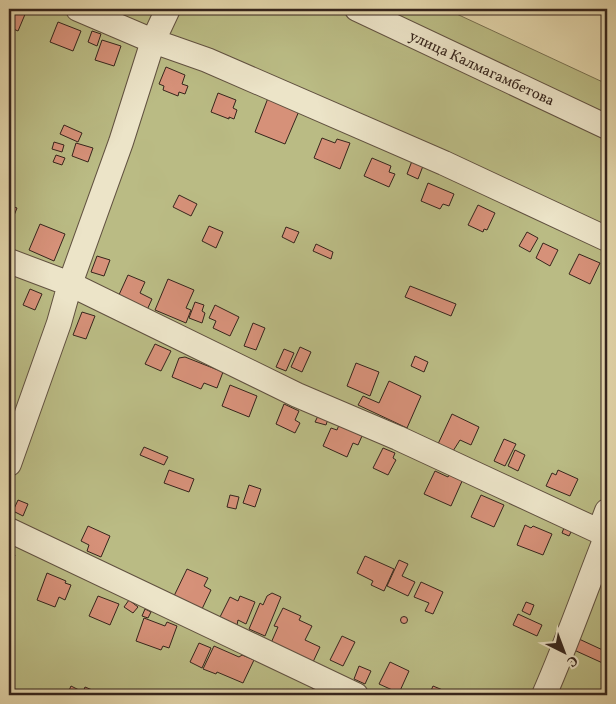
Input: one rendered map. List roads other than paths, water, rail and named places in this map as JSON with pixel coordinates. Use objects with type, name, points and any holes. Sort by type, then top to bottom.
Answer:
[{"type":"street","points":[[78,9],[153,41],[207,60],[444,163],[607,239]]},
{"type":"street","points":[[9,464],[59,323],[70,284],[121,142],[153,41],[168,9]]},
{"type":"street","name":"улица Калмагамбетова","points":[[357,9],[607,127]]},
{"type":"street","points":[[9,261],[70,284],[297,395],[605,528],[560,660],[544,695]]},
{"type":"street","points":[[9,530],[356,695]]}]
